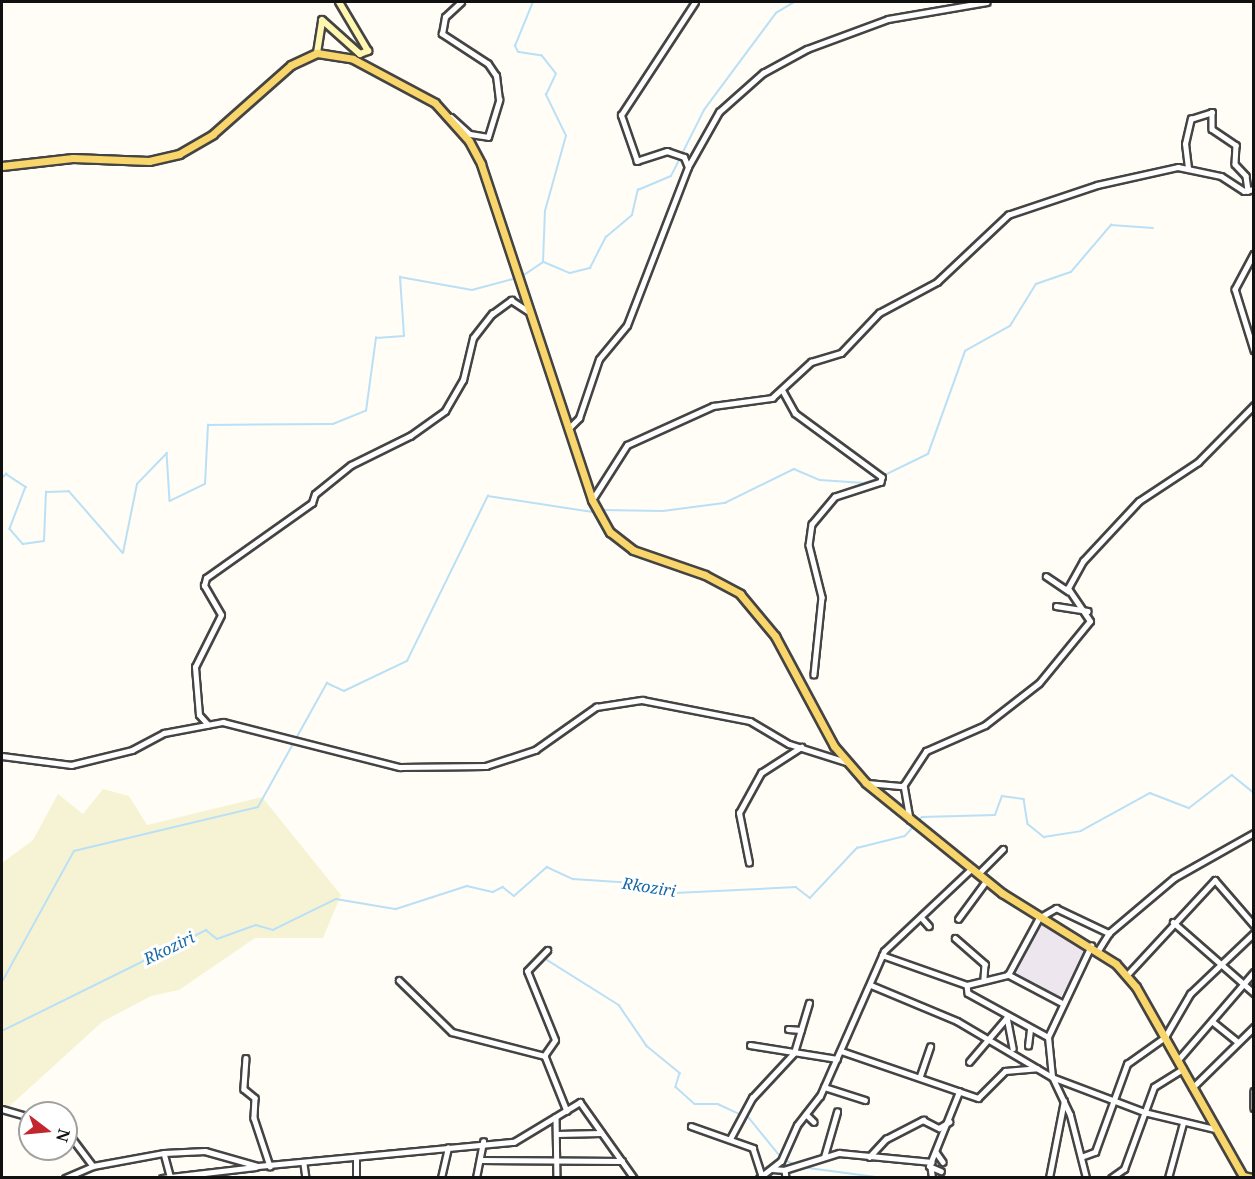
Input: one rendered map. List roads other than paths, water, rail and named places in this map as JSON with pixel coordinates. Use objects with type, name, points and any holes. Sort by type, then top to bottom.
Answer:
[{"type":"main road","points":[[317,53],[322,20],[360,54],[368,51],[339,2]]},
{"type":"main road","points":[[2,166],[73,158],[149,161],[179,154],[213,134],[291,65],[317,53],[353,59],[435,104],[469,141],[481,164],[592,500],[610,532],[626,546],[705,575],[751,606],[776,636],[846,762],[866,783],[986,880],[1039,918],[1099,949],[1127,975],[1165,1037],[1215,1129],[1248,1176]]},
{"type":"street","points":[[435,104],[478,138],[488,137],[495,127],[496,76],[472,51],[442,34],[445,17],[461,2]]},
{"type":"street","points":[[688,167],[686,159],[669,151],[637,161],[621,113],[695,2]]},
{"type":"street","points":[[568,429],[579,418],[599,358],[627,325],[688,167],[719,112],[763,73],[807,49],[888,19],[987,2]]},
{"type":"street","points":[[1188,168],[1185,144],[1191,119],[1212,112],[1212,129],[1236,145],[1235,164],[1246,176],[1251,190]]},
{"type":"street","points":[[592,500],[609,466],[633,442],[713,406],[763,401],[783,391],[811,362],[841,353],[879,313],[938,282],[1003,218],[1112,180],[1188,168],[1251,190]]},
{"type":"street","points":[[1254,254],[1235,290],[1254,350]]},
{"type":"street","points":[[208,725],[200,715],[195,667],[221,615],[204,586],[206,578],[312,503],[315,494],[351,465],[410,436],[445,411],[463,380],[473,339],[502,305],[515,300],[530,314]]},
{"type":"street","points":[[783,391],[795,413],[882,477],[881,482],[835,497],[812,524],[809,546],[822,595],[814,675]]},
{"type":"street","points":[[1068,591],[1083,561],[1138,501],[1198,462],[1254,405]]},
{"type":"street","points":[[912,822],[904,785],[926,752],[986,725],[1039,683],[1088,625],[1088,611],[1068,591],[1046,576]]},
{"type":"street","points":[[1056,606],[1088,611]]},
{"type":"street","points":[[2,756],[71,765],[132,750],[164,733],[223,722],[400,767],[472,767],[522,756],[596,706],[649,700],[750,721],[801,747],[846,762]]},
{"type":"street","points":[[749,863],[739,813],[761,772],[801,747]]},
{"type":"street","points":[[866,783],[904,785]]},
{"type":"street","points":[[1099,949],[1110,933],[1174,878],[1254,832]]},
{"type":"street","points":[[978,874],[1003,849]]},
{"type":"street","points":[[691,1126],[753,1148],[760,1177],[772,1170],[779,1163],[824,1087],[871,985],[882,955],[972,868]]},
{"type":"street","points":[[958,919],[986,880]]},
{"type":"street","points":[[1127,975],[1173,922],[1216,880],[1254,925]]},
{"type":"street","points":[[1008,975],[1039,918],[1056,908],[1110,933]]},
{"type":"street","points":[[921,917],[929,926]]},
{"type":"street","points":[[1173,922],[1254,993]]},
{"type":"street","points":[[1081,1157],[1095,1152],[1127,1064],[1165,1037],[1188,996],[1218,963],[1254,933]]},
{"type":"street","points":[[955,938],[985,964],[984,978]]},
{"type":"street","points":[[1086,1178],[1065,1101],[1052,1077],[1048,1037],[1061,1003],[1091,946]]},
{"type":"street","points":[[543,1056],[555,1040],[527,971],[547,950]]},
{"type":"street","points":[[882,955],[968,985],[984,978],[1008,975],[1061,1003]]},
{"type":"street","points":[[1178,1060],[1254,972]]},
{"type":"street","points":[[399,980],[452,1032],[543,1056]]},
{"type":"street","points":[[871,985],[988,1039],[1052,1077],[1144,1112],[1215,1129]]},
{"type":"street","points":[[968,985],[968,993],[1048,1037]]},
{"type":"street","points":[[730,1139],[752,1098],[794,1053],[810,1002]]},
{"type":"street","points":[[969,1062],[1007,1016]]},
{"type":"street","points":[[1007,1016],[1012,1048]]},
{"type":"street","points":[[1212,1021],[1238,1042]]},
{"type":"street","points":[[1192,1088],[1254,1027]]},
{"type":"street","points":[[788,1029],[801,1030]]},
{"type":"street","points":[[1028,1046],[1030,1029]]},
{"type":"street","points":[[750,1046],[837,1059]]},
{"type":"street","points":[[920,1076],[930,1047]]},
{"type":"street","points":[[841,1051],[982,1098],[1005,1071],[1037,1068]]},
{"type":"street","points":[[543,1056],[567,1111]]},
{"type":"street","points":[[246,1058],[244,1089],[255,1098],[254,1118],[270,1166]]},
{"type":"street","points":[[1112,1178],[1124,1169],[1156,1084],[1183,1069]]},
{"type":"street","points":[[824,1087],[865,1100]]},
{"type":"street","points":[[932,1178],[929,1164],[949,1122],[959,1092]]},
{"type":"street","points":[[1254,1092],[1254,1108]]},
{"type":"street","points":[[1049,1178],[1065,1101]]},
{"type":"street","points":[[162,1178],[356,1159],[483,1142],[517,1142],[556,1117],[585,1104],[601,1133],[634,1178]]},
{"type":"street","points":[[2,1109],[18,1114]]},
{"type":"street","points":[[825,1156],[837,1112]]},
{"type":"street","points":[[806,1114],[814,1122]]},
{"type":"street","points":[[556,1117],[557,1178]]},
{"type":"street","points":[[859,1156],[923,1120],[944,1133]]},
{"type":"street","points":[[939,1128],[949,1122]]},
{"type":"street","points":[[1167,1178],[1183,1123]]},
{"type":"street","points":[[556,1134],[601,1133]]},
{"type":"street","points":[[476,1178],[483,1142]]},
{"type":"street","points":[[78,1146],[93,1166]]},
{"type":"street","points":[[869,1158],[875,1146]]},
{"type":"street","points":[[441,1178],[448,1148]]},
{"type":"street","points":[[65,1178],[93,1166],[164,1153],[205,1151],[258,1167]]},
{"type":"street","points":[[936,1152],[943,1162]]},
{"type":"street","points":[[164,1153],[170,1177]]},
{"type":"street","points":[[772,1170],[784,1170],[825,1156],[859,1156],[929,1164],[941,1170]]},
{"type":"street","points":[[356,1159],[356,1178]]},
{"type":"street","points":[[480,1160],[622,1161]]},
{"type":"street","points":[[779,1163],[790,1168]]},
{"type":"street","points":[[304,1164],[306,1178]]},
{"type":"street","points":[[784,1170],[786,1178]]},
{"type":"waterway","points":[[521,277],[543,262],[545,211],[566,136],[546,95],[556,74],[542,56],[518,52],[515,46],[533,2]]},
{"type":"waterway","points":[[682,154],[704,110],[776,13],[794,2]]},
{"type":"waterway","points":[[544,262],[570,273],[590,268],[606,237],[632,215],[638,190],[671,176],[680,158]]},
{"type":"waterway","points":[[883,476],[928,454],[965,351],[1010,326],[1036,284],[1071,272],[1111,225],[1153,228]]},
{"type":"waterway","points":[[2,478],[6,474],[26,487],[10,529],[23,544],[44,541],[46,492],[69,491],[123,553],[137,484],[167,453],[170,501],[205,484],[208,425],[333,424],[366,411],[376,338],[404,336],[400,277],[472,290],[517,278]]},
{"type":"waterway","points":[[602,510],[663,511],[725,503],[794,469],[820,480],[864,483],[879,478]]},
{"type":"waterway","points":[[2,982],[74,851],[258,807],[327,683],[344,691],[407,661],[488,496],[593,512]]},
{"type":"waterway","name":"Rkoziri","points":[[917,822],[922,817],[995,815],[1002,796],[1024,799],[1028,824],[1044,837],[1081,831],[1150,793],[1189,808],[1232,775],[1254,793]]},
{"type":"waterway","name":"Rkoziri","points":[[2,1031],[206,930],[217,939],[256,925],[273,930],[336,899],[396,909],[467,886],[493,892],[503,887],[514,896],[547,867],[573,879],[648,884],[675,893],[796,887],[810,898],[857,848],[905,836],[914,826]]},
{"type":"waterway","points":[[544,958],[619,1005],[647,1046],[680,1073],[676,1087],[695,1104],[718,1104],[742,1115]]},
{"type":"waterway","points":[[746,1114],[781,1157]]},
{"type":"waterway","points":[[785,1160],[794,1164]]},
{"type":"waterway","points":[[801,1167],[883,1178]]},
{"type":"waterway","points":[[892,1178],[900,1178]]}]
